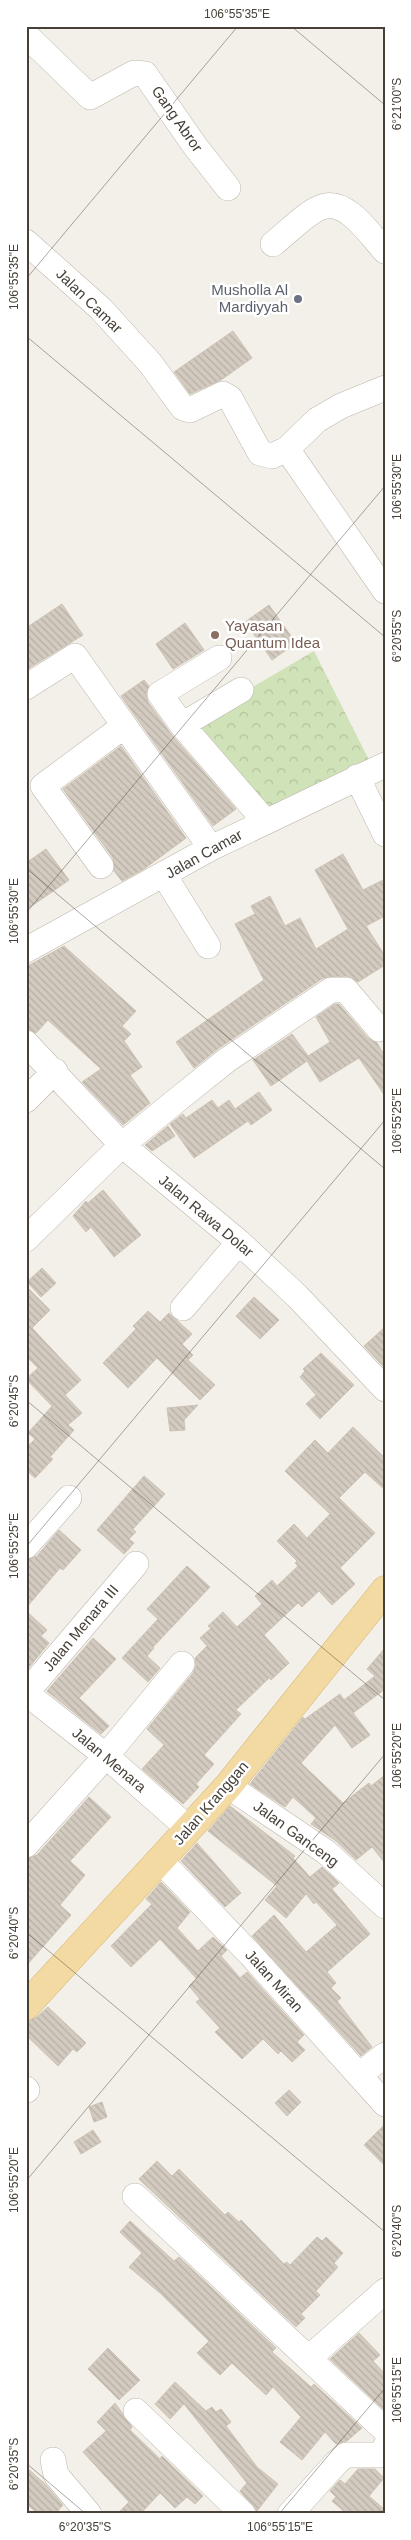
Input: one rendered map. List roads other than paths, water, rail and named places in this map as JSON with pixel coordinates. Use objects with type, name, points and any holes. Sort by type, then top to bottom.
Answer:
[{"type":"main road","name":"Jalan Kranggan","points":[[29,1999],[190,1829],[228,1786],[385,1590]]},
{"type":"street","name":"Gang Abror","points":[[26,35],[90,97],[134,73],[145,74],[195,146],[228,188]]},
{"type":"street","points":[[273,244],[322,207],[337,206],[353,217],[385,251]]},
{"type":"street","name":"Jalan Camar","points":[[26,242],[101,309],[150,363],[183,408],[190,410],[223,394],[230,398],[260,453],[272,456],[287,449]]},
{"type":"street","points":[[381,577],[287,449],[317,420],[341,406],[385,388]]},
{"type":"street","points":[[26,687],[76,656],[211,848]]},
{"type":"street","points":[[219,658],[160,694],[182,725],[259,813]]},
{"type":"street","points":[[182,725],[241,690]]},
{"type":"street","points":[[101,866],[43,786],[124,726]]},
{"type":"street","name":"Jalan Camar","points":[[26,950],[211,848],[259,813],[357,778],[385,765]]},
{"type":"street","points":[[357,778],[385,834]]},
{"type":"street","points":[[164,875],[208,946]]},
{"type":"street","points":[[26,1239],[122,1145],[227,1060],[330,990],[346,990],[379,1029],[385,1027]]},
{"type":"street","name":"Jalan Rawa Dolar","points":[[26,1043],[55,1071],[122,1145],[239,1242],[297,1296],[385,1389]]},
{"type":"street","points":[[26,1100],[55,1071]]},
{"type":"street","points":[[183,1308],[239,1242]]},
{"type":"street","points":[[26,1546],[69,1498]]},
{"type":"street","name":"Jalan Menara III","points":[[26,1693],[136,1564]]},
{"type":"street","points":[[26,1845],[106,1756],[182,1664]]},
{"type":"street","name":"Jalan Menara","points":[[26,1693],[106,1756],[190,1829]]},
{"type":"street","name":"Jalan Ganceng","points":[[228,1786],[326,1852],[385,1906]]},
{"type":"street","name":"Jalan Miran","points":[[160,1860],[251,1954],[385,2104]]},
{"type":"street","points":[[359,2075],[385,2055]]},
{"type":"street","points":[[135,2196],[385,2430]]},
{"type":"street","points":[[309,2358],[385,2291]]},
{"type":"street","points":[[136,2412],[243,2514]]},
{"type":"street","points":[[290,2514],[337,2462],[346,2455],[383,2453]]},
{"type":"street","points":[[53,2460],[56,2474],[89,2514]]},
{"type":"place","name":"Musholla Al Mardiyyah","points":[[298,299]]},
{"type":"place","name":"Yayasan Quantum Idea","points":[[215,635]]}]
